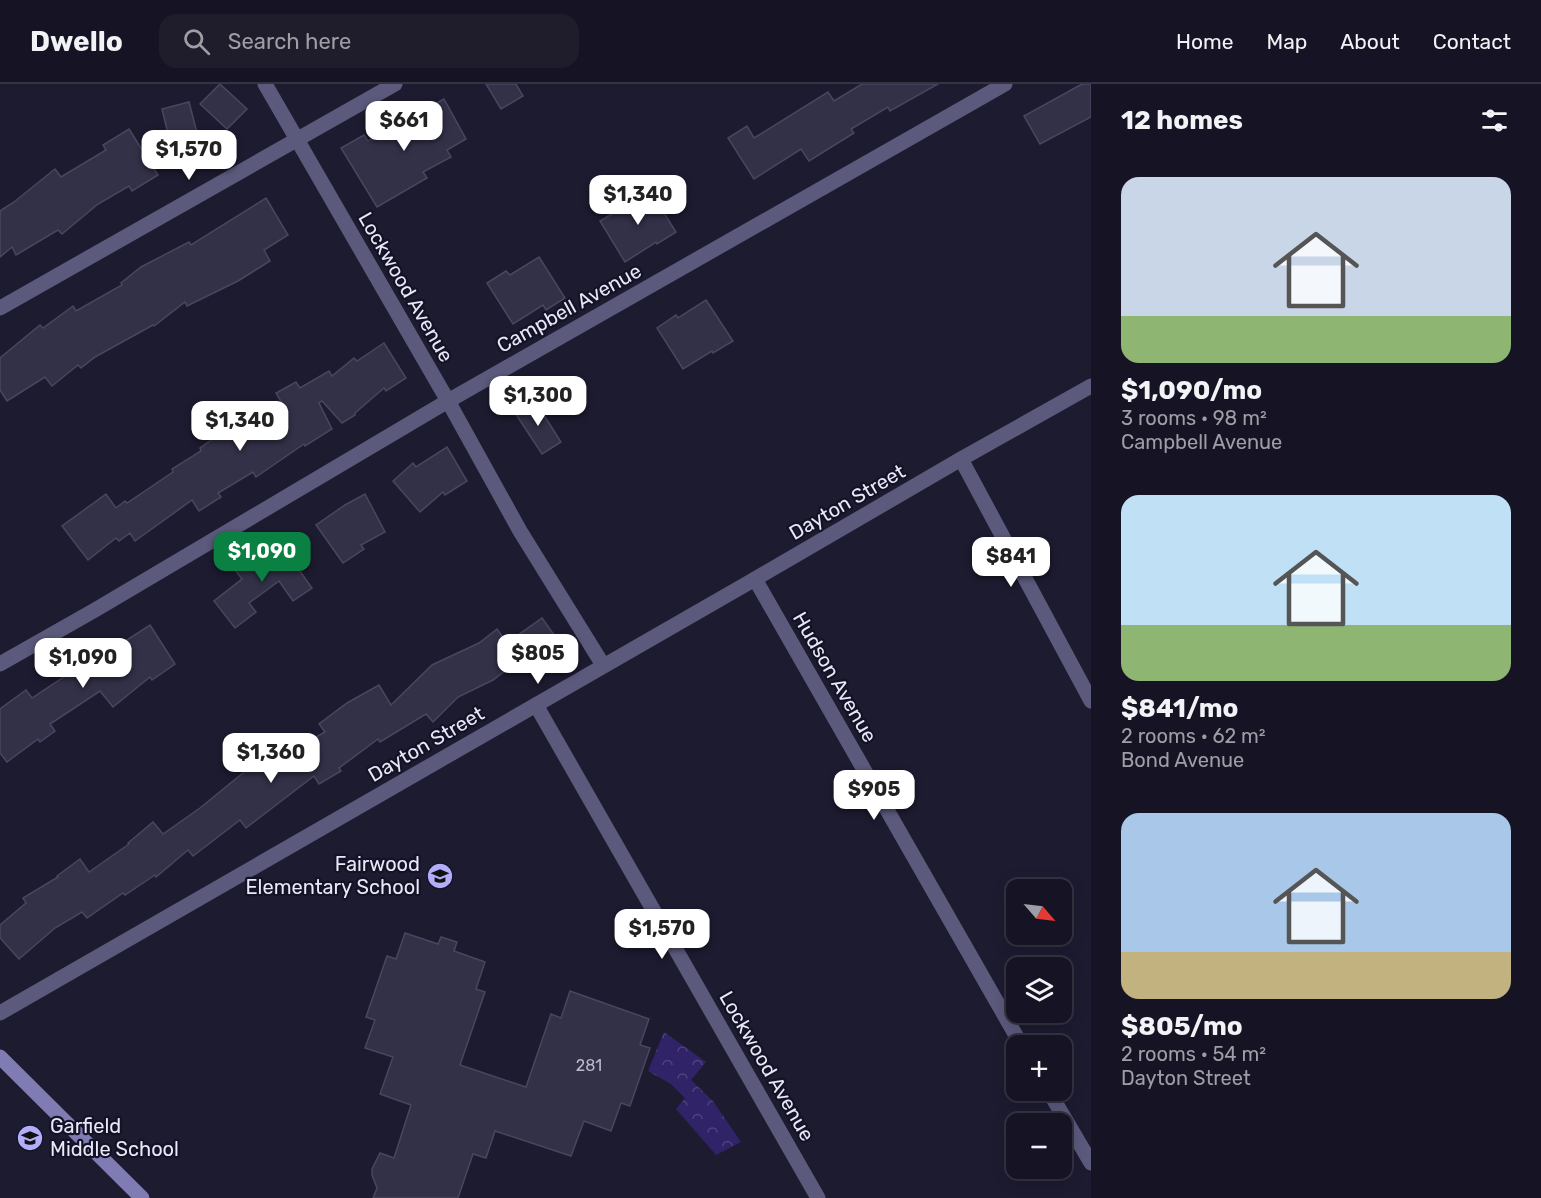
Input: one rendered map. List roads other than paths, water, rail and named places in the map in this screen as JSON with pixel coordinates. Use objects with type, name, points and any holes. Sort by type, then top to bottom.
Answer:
[{"type":"street","name":"Lockwood Avenue","points":[[265,84],[448,400],[520,531],[603,665]]},
{"type":"street","points":[[0,308],[395,84]]},
{"type":"street","name":"Campbell Avenue","points":[[0,664],[448,400],[1005,84]]},
{"type":"street","name":"Dayton Street","points":[[0,1012],[1091,386]]},
{"type":"street","points":[[961,459],[1091,701]]},
{"type":"street","name":"Hudson Avenue","points":[[755,579],[1016,1035]]},
{"type":"street","name":"Lockwood Avenue","points":[[536,705],[818,1198]]},
{"type":"street","points":[[0,1057],[142,1198]]},
{"type":"street","points":[[1054,1101],[1091,1163]]},
{"type":"place","name":"Fairwood Elementary School","points":[[440,876]]},
{"type":"place","name":"Garfield Middle School","points":[[30,1138]]}]
